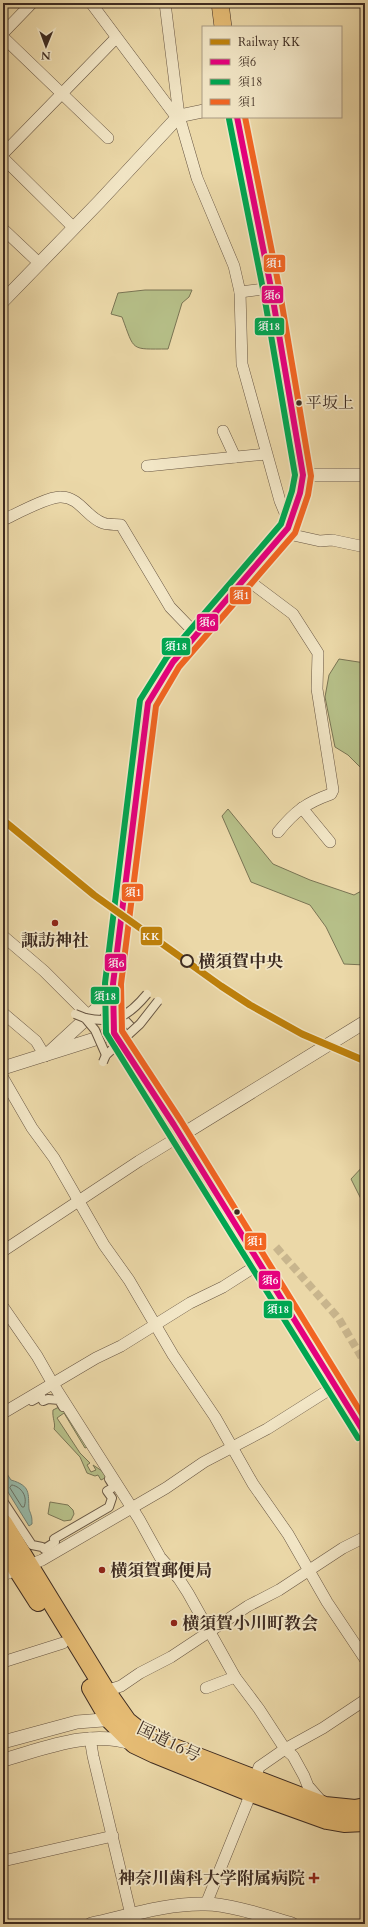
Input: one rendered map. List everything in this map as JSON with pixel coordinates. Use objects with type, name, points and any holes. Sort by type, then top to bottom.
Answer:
[{"type":"highway","name":"国道16号","points":[[3,1523],[17,1570],[128,1721],[142,1733],[327,1820],[344,1823],[365,1822]]},
{"type":"highway","name":"国道16号","points":[[3,1547],[109,1719],[134,1744],[155,1754],[252,1786],[325,1806],[355,1809],[365,1807]]},
{"type":"main road","points":[[220,3],[224,26]]},
{"type":"main road","points":[[237,118],[271,288],[303,475],[300,494],[288,526],[173,662],[148,703],[113,984],[114,1033],[180,1136],[365,1434]]},
{"type":"street","points":[[3,33],[32,3]]},
{"type":"street","points":[[91,3],[116,38],[178,117]]},
{"type":"street","points":[[165,3],[178,117],[198,178],[234,266],[240,292],[242,364],[266,454],[288,526],[320,541],[332,540],[359,547],[365,547]]},
{"type":"street","points":[[3,37],[108,138]]},
{"type":"street","points":[[3,154],[116,38]]},
{"type":"street","points":[[3,301],[73,227],[99,202],[178,117],[202,111]]},
{"type":"street","points":[[3,158],[73,227]]},
{"type":"street","points":[[3,229],[39,263]]},
{"type":"street","points":[[240,292],[271,288]]},
{"type":"street","points":[[223,431],[235,457]]},
{"type":"street","points":[[147,466],[266,454]]},
{"type":"street","points":[[303,475],[365,475]]},
{"type":"street","points":[[3,520],[50,499],[62,496],[80,504],[90,516],[102,523],[121,525],[170,607],[197,635]]},
{"type":"street","points":[[245,578],[293,614],[318,653],[317,689],[333,790],[331,794],[314,800],[293,814],[278,832]]},
{"type":"street","points":[[302,808],[330,842]]},
{"type":"street","points":[[3,936],[44,971],[87,1017],[95,1030],[104,1059],[158,1001]]},
{"type":"street","points":[[45,1056],[102,1004],[113,984]]},
{"type":"street","points":[[75,1014],[97,1020],[122,1017],[138,1006],[147,994]]},
{"type":"street","points":[[3,1013],[36,1041],[45,1056]]},
{"type":"street","points":[[122,1017],[133,1029]]},
{"type":"street","points":[[3,1251],[139,1161],[365,1022]]},
{"type":"street","points":[[3,1068],[114,1033]]},
{"type":"street","points":[[3,1078],[32,1128],[54,1158],[104,1245],[129,1280],[185,1372],[215,1417],[253,1484],[288,1534],[308,1570],[365,1659]]},
{"type":"street","points":[[3,1413],[96,1358],[121,1346],[190,1303],[223,1287],[259,1264]]},
{"type":"street","points":[[3,1307],[29,1343],[53,1384],[131,1507],[160,1557],[179,1579],[188,1593],[235,1678],[259,1709],[285,1749],[293,1756],[308,1786],[325,1806]]},
{"type":"street","points":[[17,1570],[166,1488],[195,1468],[266,1429],[335,1386]]},
{"type":"street","points":[[3,1417],[41,1396],[43,1401],[48,1399],[59,1400],[114,1487],[107,1491],[112,1498],[109,1507],[54,1539],[55,1542],[44,1549],[42,1547],[32,1545],[3,1501]]},
{"type":"street","points":[[106,1691],[121,1686],[210,1632],[248,1606],[279,1590],[343,1548],[365,1537]]},
{"type":"street","points":[[3,1662],[63,1643]]},
{"type":"street","points":[[206,1688],[235,1678]]},
{"type":"street","points":[[206,1904],[247,1804],[259,1767],[285,1749],[323,1728],[365,1700]]},
{"type":"street","points":[[3,1742],[76,1722],[109,1719],[128,1721]]},
{"type":"street","points":[[3,1760],[90,1738],[118,1740],[134,1744]]},
{"type":"street","points":[[90,1738],[131,1915]]},
{"type":"street","points":[[3,1861],[113,1836]]},
{"type":"street","points":[[91,1924],[172,1907],[206,1904],[255,1914],[292,1924]]},
{"type":"green space","points":[[145,290],[192,290],[189,297],[182,303],[168,349],[147,349],[136,346],[132,343],[129,337],[122,317],[111,314],[118,293]]},
{"type":"green space","points":[[339,659],[365,663],[365,772],[348,755],[335,747],[325,697],[329,675]]},
{"type":"green space","points":[[228,809],[273,864],[310,880],[354,895],[365,889],[365,965],[344,964],[326,927],[310,905],[251,882],[222,816]]},
{"type":"green space","points":[[365,1164],[365,1207],[351,1179]]},
{"type":"green space","points":[[61,1406],[88,1447],[85,1448],[64,1413],[57,1418],[80,1453],[90,1463],[87,1465],[91,1472],[96,1470],[93,1465],[102,1471],[112,1486],[110,1488],[105,1478],[101,1480],[98,1475],[95,1476],[87,1473],[80,1457],[54,1429],[55,1425],[53,1410]]},
{"type":"green space","points":[[50,1502],[68,1505],[73,1510],[74,1514],[71,1520],[64,1521],[48,1514]]},
{"type":"water","points":[[3,1468],[11,1480],[22,1485],[27,1491],[32,1520],[32,1524],[29,1526],[3,1484]]},
{"type":"tunnel","points":[[276,1247],[339,1319],[365,1363]]},
{"type":"rail line","name":"KK","points":[[3,820],[94,895],[221,986],[250,1005],[302,1034],[365,1061]]},
{"type":"transit line","name":"須6","points":[[237,118],[271,288],[303,475],[300,493],[288,528],[173,662],[148,703],[113,984],[114,1033],[174,1125],[365,1434]]},
{"type":"transit line","name":"須1","points":[[245,118],[279,287],[311,476],[308,495],[295,533],[179,667],[156,706],[121,984],[122,1031],[181,1121],[365,1419]]},
{"type":"transit line","name":"須18","points":[[229,119],[263,289],[295,475],[292,491],[281,524],[167,657],[140,700],[105,983],[106,1033],[358,1438]]},
{"type":"place","name":"平坂上","points":[[299,403]]},
{"type":"place","name":"諏訪神社","points":[[55,923]]},
{"type":"place","name":"横須賀中央","points":[[187,961]]},
{"type":"place","name":"横須賀郵便局","points":[[102,1570]]},
{"type":"place","name":"横須賀小川町教会","points":[[174,1623]]},
{"type":"place","name":"神奈川歯科大学附属病院","points":[[314,1878]]}]
